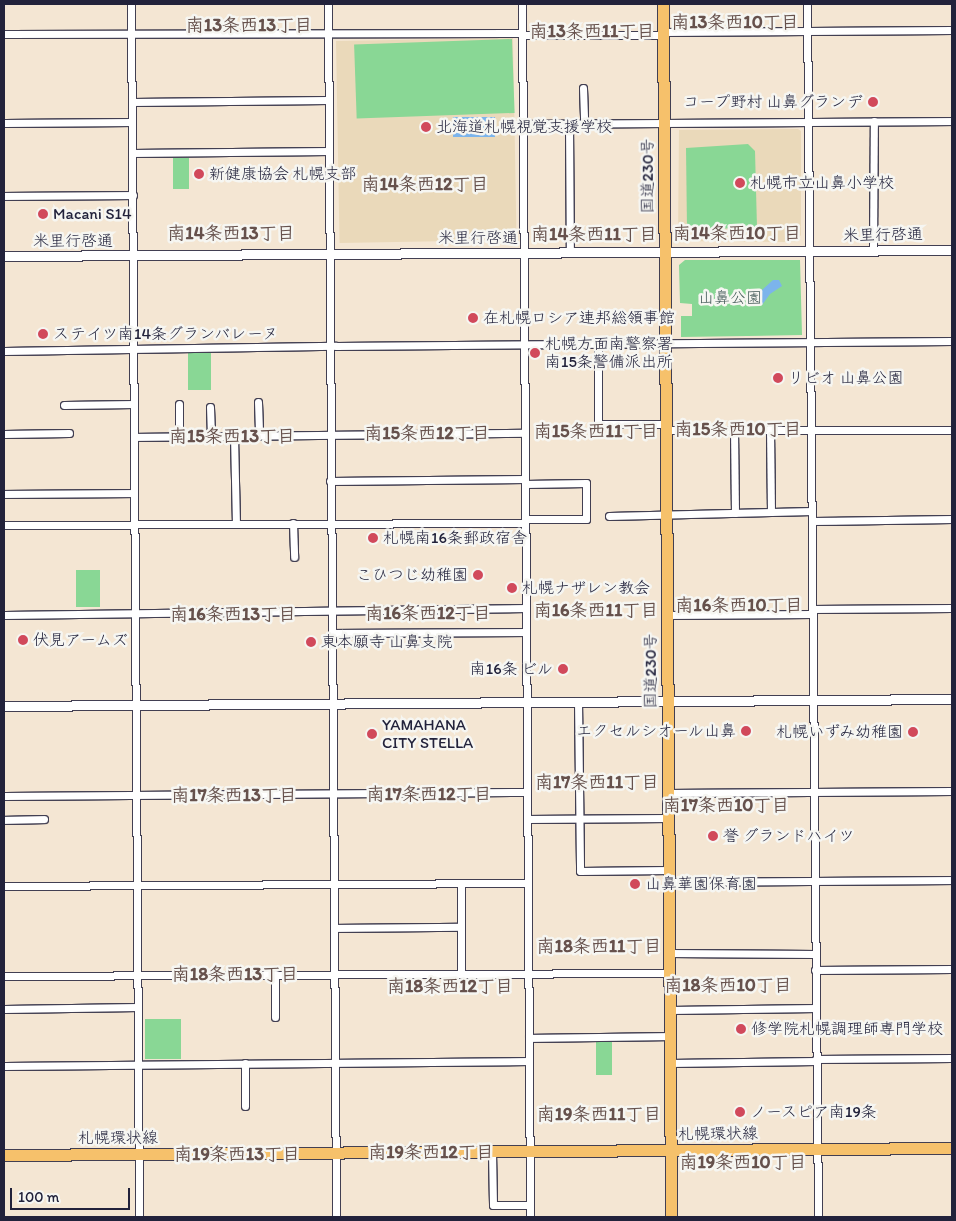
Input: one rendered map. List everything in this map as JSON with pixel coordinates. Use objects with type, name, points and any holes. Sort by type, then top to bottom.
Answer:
[{"type":"main road","name":"国道230号","points":[[663,4],[671,1217]]},
{"type":"main road","name":"札幌環状線","points":[[4,1155],[952,1148]]},
{"type":"street","points":[[131,4],[139,1217]]},
{"type":"street","points":[[328,4],[336,1217]]},
{"type":"street","points":[[522,4],[530,1217]]},
{"type":"street","points":[[807,4],[818,1217]]},
{"type":"street","points":[[4,34],[663,34],[952,30]]},
{"type":"street","points":[[583,88],[584,124]]},
{"type":"street","points":[[132,102],[328,100]]},
{"type":"street","points":[[873,250],[874,121]]},
{"type":"street","points":[[522,124],[952,121]]},
{"type":"street","points":[[4,122],[132,122]]},
{"type":"street","points":[[569,124],[570,252]]},
{"type":"street","points":[[132,153],[329,151]]},
{"type":"street","points":[[4,196],[132,195]]},
{"type":"street","name":"米里行啓通","points":[[4,256],[952,250]]},
{"type":"street","points":[[4,351],[330,346],[952,341]]},
{"type":"street","points":[[598,344],[598,424],[734,430],[952,430]]},
{"type":"street","points":[[258,402],[258,435]]},
{"type":"street","points":[[64,405],[134,404]]},
{"type":"street","points":[[179,404],[179,436]]},
{"type":"street","points":[[210,407],[211,436]]},
{"type":"street","points":[[770,429],[771,512]]},
{"type":"street","points":[[734,430],[735,513]]},
{"type":"street","points":[[4,434],[69,433]]},
{"type":"street","points":[[134,437],[525,433]]},
{"type":"street","points":[[234,436],[236,524]]},
{"type":"street","points":[[4,525],[586,519],[586,484],[525,481],[330,481]]},
{"type":"street","points":[[4,494],[134,493]]},
{"type":"street","points":[[609,516],[812,511]]},
{"type":"street","points":[[812,521],[952,519]]},
{"type":"street","points":[[293,523],[294,557]]},
{"type":"street","points":[[4,615],[526,608]]},
{"type":"street","points":[[667,614],[952,608]]},
{"type":"street","points":[[332,633],[526,632]]},
{"type":"street","points":[[4,706],[952,699]]},
{"type":"street","points":[[578,701],[580,871],[815,881],[952,880]]},
{"type":"street","points":[[4,796],[527,792]]},
{"type":"street","points":[[668,793],[952,792]]},
{"type":"street","points":[[527,819],[668,818]]},
{"type":"street","points":[[4,820],[44,819]]},
{"type":"street","points":[[461,883],[461,973]]},
{"type":"street","points":[[4,886],[528,883]]},
{"type":"street","points":[[334,928],[461,928]]},
{"type":"street","points":[[669,953],[815,954]]},
{"type":"street","points":[[815,970],[952,969]]},
{"type":"street","points":[[4,976],[669,973]]},
{"type":"street","points":[[275,974],[275,1017]]},
{"type":"street","points":[[4,1009],[138,1007]]},
{"type":"street","points":[[670,1010],[816,1008]]},
{"type":"street","points":[[529,1038],[670,1036]]},
{"type":"street","points":[[670,1063],[952,1058]]},
{"type":"street","points":[[4,1066],[529,1061]]},
{"type":"street","points":[[245,1063],[245,1106]]},
{"type":"street","points":[[492,1152],[493,1205],[530,1205]]},
{"type":"shaded area","name":"北海道札幌視覚支援学校","points":[[513,38],[517,240],[340,243],[336,41]]},
{"type":"shaded area","name":"札幌市立山鼻小学校","points":[[798,129],[801,131],[801,235],[795,242],[682,241],[678,239],[679,130]]},
{"type":"green space","points":[[512,39],[515,113],[357,118],[354,45]]},
{"type":"green space","points":[[748,144],[755,151],[757,228],[687,229],[686,148]]},
{"type":"green space","points":[[173,158],[189,158],[189,189],[173,189]]},
{"type":"green space","name":"山鼻公園","points":[[685,260],[800,260],[802,335],[681,337],[681,316],[692,316],[692,304],[680,303],[679,265]]},
{"type":"green space","points":[[188,353],[211,353],[211,390],[188,390]]},
{"type":"green space","points":[[76,570],[100,570],[100,607],[76,607]]},
{"type":"green space","points":[[145,1019],[181,1019],[181,1059],[145,1059]]},
{"type":"green space","points":[[596,1041],[612,1041],[612,1075],[596,1075]]},
{"type":"water","points":[[453,117],[495,117],[495,137],[453,137]]},
{"type":"water","points":[[773,280],[779,280],[782,286],[770,294],[762,305],[759,299],[762,290]]},
{"type":"place","name":"コープ野村 山鼻グランデ","points":[[873,102]]},
{"type":"place","name":"北海道札幌視覚支援学校","points":[[426,127]]},
{"type":"place","name":"新健康協会 札幌支部","points":[[199,174]]},
{"type":"place","name":"札幌市立山鼻小学校","points":[[740,183]]},
{"type":"place","name":"Macani S14","points":[[43,214]]},
{"type":"place","name":"在札幌ロシア連邦総領事館","points":[[473,318]]},
{"type":"place","name":"ステイツ南14条グランバレーヌ","points":[[43,334]]},
{"type":"place","name":"札幌方面南警察署 南15条警備派出所","points":[[535,353]]},
{"type":"place","name":"リビオ 山鼻公園","points":[[778,378]]},
{"type":"place","name":"札幌南16条郵政宿舎","points":[[373,538]]},
{"type":"place","name":"こひつじ幼稚園","points":[[478,575]]},
{"type":"place","name":"札幌ナザレン教会","points":[[512,588]]},
{"type":"place","name":"伏見アームズ","points":[[23,640]]},
{"type":"place","name":"東本願寺 山鼻支院","points":[[311,642]]},
{"type":"place","name":"南16条 ビル","points":[[563,669]]},
{"type":"place","name":"エクセルシオール山鼻","points":[[746,731]]},
{"type":"place","name":"札幌いずみ幼稚園","points":[[913,732]]},
{"type":"place","name":"YAMAHANA CITY STELLA","points":[[372,734]]},
{"type":"place","name":"誉 グランドハイツ","points":[[713,836]]},
{"type":"place","name":"山鼻華園保育園","points":[[635,884]]},
{"type":"place","name":"修学院札幌調理師専門学校","points":[[741,1029]]},
{"type":"place","name":"ノースピア南19条","points":[[740,1112]]},
{"type":"district","name":"南13条西10丁目","points":[[735,22]]},
{"type":"district","name":"南13条西13丁目","points":[[249,25]]},
{"type":"district","name":"南13条西11丁目","points":[[592,31]]},
{"type":"district","name":"南14条西12丁目","points":[[425,184]]},
{"type":"district","name":"南14条西13丁目","points":[[231,233]]},
{"type":"district","name":"南14条西10丁目","points":[[737,233]]},
{"type":"district","name":"南14条西11丁目","points":[[594,234]]},
{"type":"district","name":"南15条西10丁目","points":[[738,429]]},
{"type":"district","name":"南15条西11丁目","points":[[596,431]]},
{"type":"district","name":"南15条西12丁目","points":[[427,433]]},
{"type":"district","name":"南15条西13丁目","points":[[232,436]]},
{"type":"district","name":"南16条西10丁目","points":[[739,605]]},
{"type":"district","name":"南16条西11丁目","points":[[596,610]]},
{"type":"district","name":"南16条西12丁目","points":[[428,613]]},
{"type":"district","name":"南16条西13丁目","points":[[233,614]]},
{"type":"district","name":"南17条西11丁目","points":[[597,782]]},
{"type":"district","name":"南17条西12丁目","points":[[429,794]]},
{"type":"district","name":"南17条西13丁目","points":[[234,795]]},
{"type":"district","name":"南17条西10丁目","points":[[726,805]]},
{"type":"district","name":"南18条西11丁目","points":[[599,946]]},
{"type":"district","name":"南18条西13丁目","points":[[235,974]]},
{"type":"district","name":"南18条西10丁目","points":[[728,985]]},
{"type":"district","name":"南18条西12丁目","points":[[450,986]]},
{"type":"district","name":"南19条西11丁目","points":[[599,1114]]},
{"type":"district","name":"南19条西12丁目","points":[[431,1152]]},
{"type":"district","name":"南19条西13丁目","points":[[237,1154]]},
{"type":"district","name":"南19条西10丁目","points":[[743,1162]]}]
